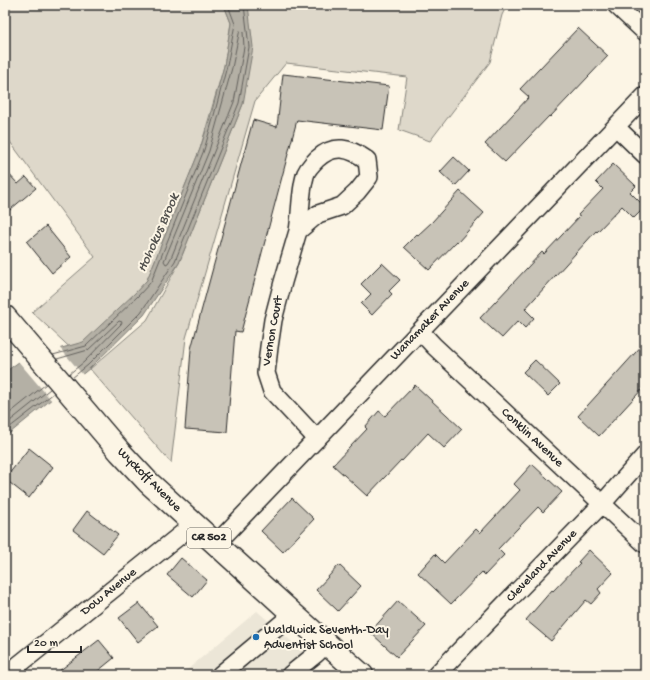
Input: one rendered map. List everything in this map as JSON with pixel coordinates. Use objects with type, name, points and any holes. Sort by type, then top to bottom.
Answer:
[{"type":"main road","name":"Wyckoff Avenue","points":[[5,317],[120,452],[148,482],[362,675]]},
{"type":"street","points":[[616,5],[645,32]]},
{"type":"street","name":"Wanamaker Avenue","points":[[216,544],[645,96]]},
{"type":"street","points":[[616,127],[645,155]]},
{"type":"street","name":"Vernon Court","points":[[298,231],[318,214],[342,206],[356,192],[369,177],[367,160],[356,152],[340,149],[326,151],[314,162],[305,174],[298,231],[273,320],[266,373],[272,391],[317,438]]},
{"type":"street","name":"Conklin Avenue","points":[[420,331],[434,346],[645,544]]},
{"type":"street","name":"Cleveland Avenue","points":[[436,675],[602,504],[645,455]]},
{"type":"street","name":"Dow Avenue","points":[[6,675],[194,524]]},
{"type":"street","points":[[220,675],[293,614]]},
{"type":"street","points":[[290,675],[326,644]]},
{"type":"shaded area","points":[[5,5],[224,5],[231,23],[224,66],[200,149],[147,280],[79,356],[32,312],[95,257],[5,135]]},
{"type":"shaded area","points":[[247,5],[507,5],[502,15],[490,62],[430,141],[399,130],[407,77],[286,63],[255,101],[186,338],[171,463],[90,369],[147,320],[179,263],[243,104]]},
{"type":"shaded area","name":"Waldwick Seventh-Day Adventist School","points":[[257,611],[316,663],[305,675],[181,675]]},
{"type":"water","points":[[224,5],[248,5],[253,47],[243,104],[179,263],[144,315],[90,368],[5,437],[5,372],[23,359],[83,342],[147,280],[200,149],[210,118],[224,66],[231,23]]},
{"type":"pier","points":[[59,347],[84,376],[52,401],[18,361],[22,357]]},
{"type":"building","points":[[578,28],[608,56],[505,162],[485,144],[529,97],[520,89]]},
{"type":"building","points":[[283,74],[389,86],[383,130],[297,120],[241,332],[235,331],[227,432],[185,429],[191,349],[253,120],[277,127]]},
{"type":"building","points":[[454,157],[469,171],[455,186],[440,172]]},
{"type":"building","points":[[613,164],[636,186],[630,192],[645,207],[634,218],[622,206],[597,232],[596,231],[525,309],[534,318],[525,328],[518,321],[502,338],[480,318],[542,252],[544,254],[580,216],[578,215],[603,189],[596,182]]},
{"type":"building","points":[[5,170],[18,184],[26,177],[36,188],[5,214]]},
{"type":"building","points":[[460,191],[484,213],[458,242],[457,241],[429,270],[404,247],[432,222]]},
{"type":"building","points":[[46,226],[71,257],[52,273],[27,242]]},
{"type":"building","points":[[382,263],[400,280],[389,291],[392,294],[372,315],[361,304],[371,294],[361,284]]},
{"type":"building","points":[[645,342],[645,386],[599,436],[578,416]]},
{"type":"building","points":[[535,360],[560,384],[548,396],[523,372]]},
{"type":"building","points":[[415,385],[462,429],[444,448],[428,433],[367,496],[333,465],[367,429],[365,427],[379,411],[385,416]]},
{"type":"building","points":[[29,448],[53,467],[29,498],[5,479]]},
{"type":"building","points":[[532,464],[562,492],[543,512],[538,507],[498,549],[504,555],[485,575],[482,572],[451,604],[418,573],[435,554],[444,563],[476,529],[480,533],[520,490],[514,484]]},
{"type":"building","points":[[292,498],[314,519],[283,552],[261,531]]},
{"type":"building","points":[[87,511],[118,535],[103,553],[73,530]]},
{"type":"building","points":[[589,550],[613,573],[598,589],[601,593],[591,604],[586,600],[551,641],[526,620],[552,590],[553,591],[580,563],[578,562]]},
{"type":"building","points":[[181,558],[207,580],[193,597],[167,575]]},
{"type":"building","points":[[339,565],[361,586],[338,611],[316,590]]},
{"type":"building","points":[[398,601],[426,626],[397,657],[370,632]]},
{"type":"building","points":[[139,603],[158,626],[138,642],[119,618]]},
{"type":"building","points":[[99,640],[114,658],[93,675],[54,675]]},
{"type":"place","name":"Waldwick Seventh-Day Adventist School","points":[[256,637]]},
{"type":"water label","name":"Hohokus Brook","points":[[159,233]]}]
